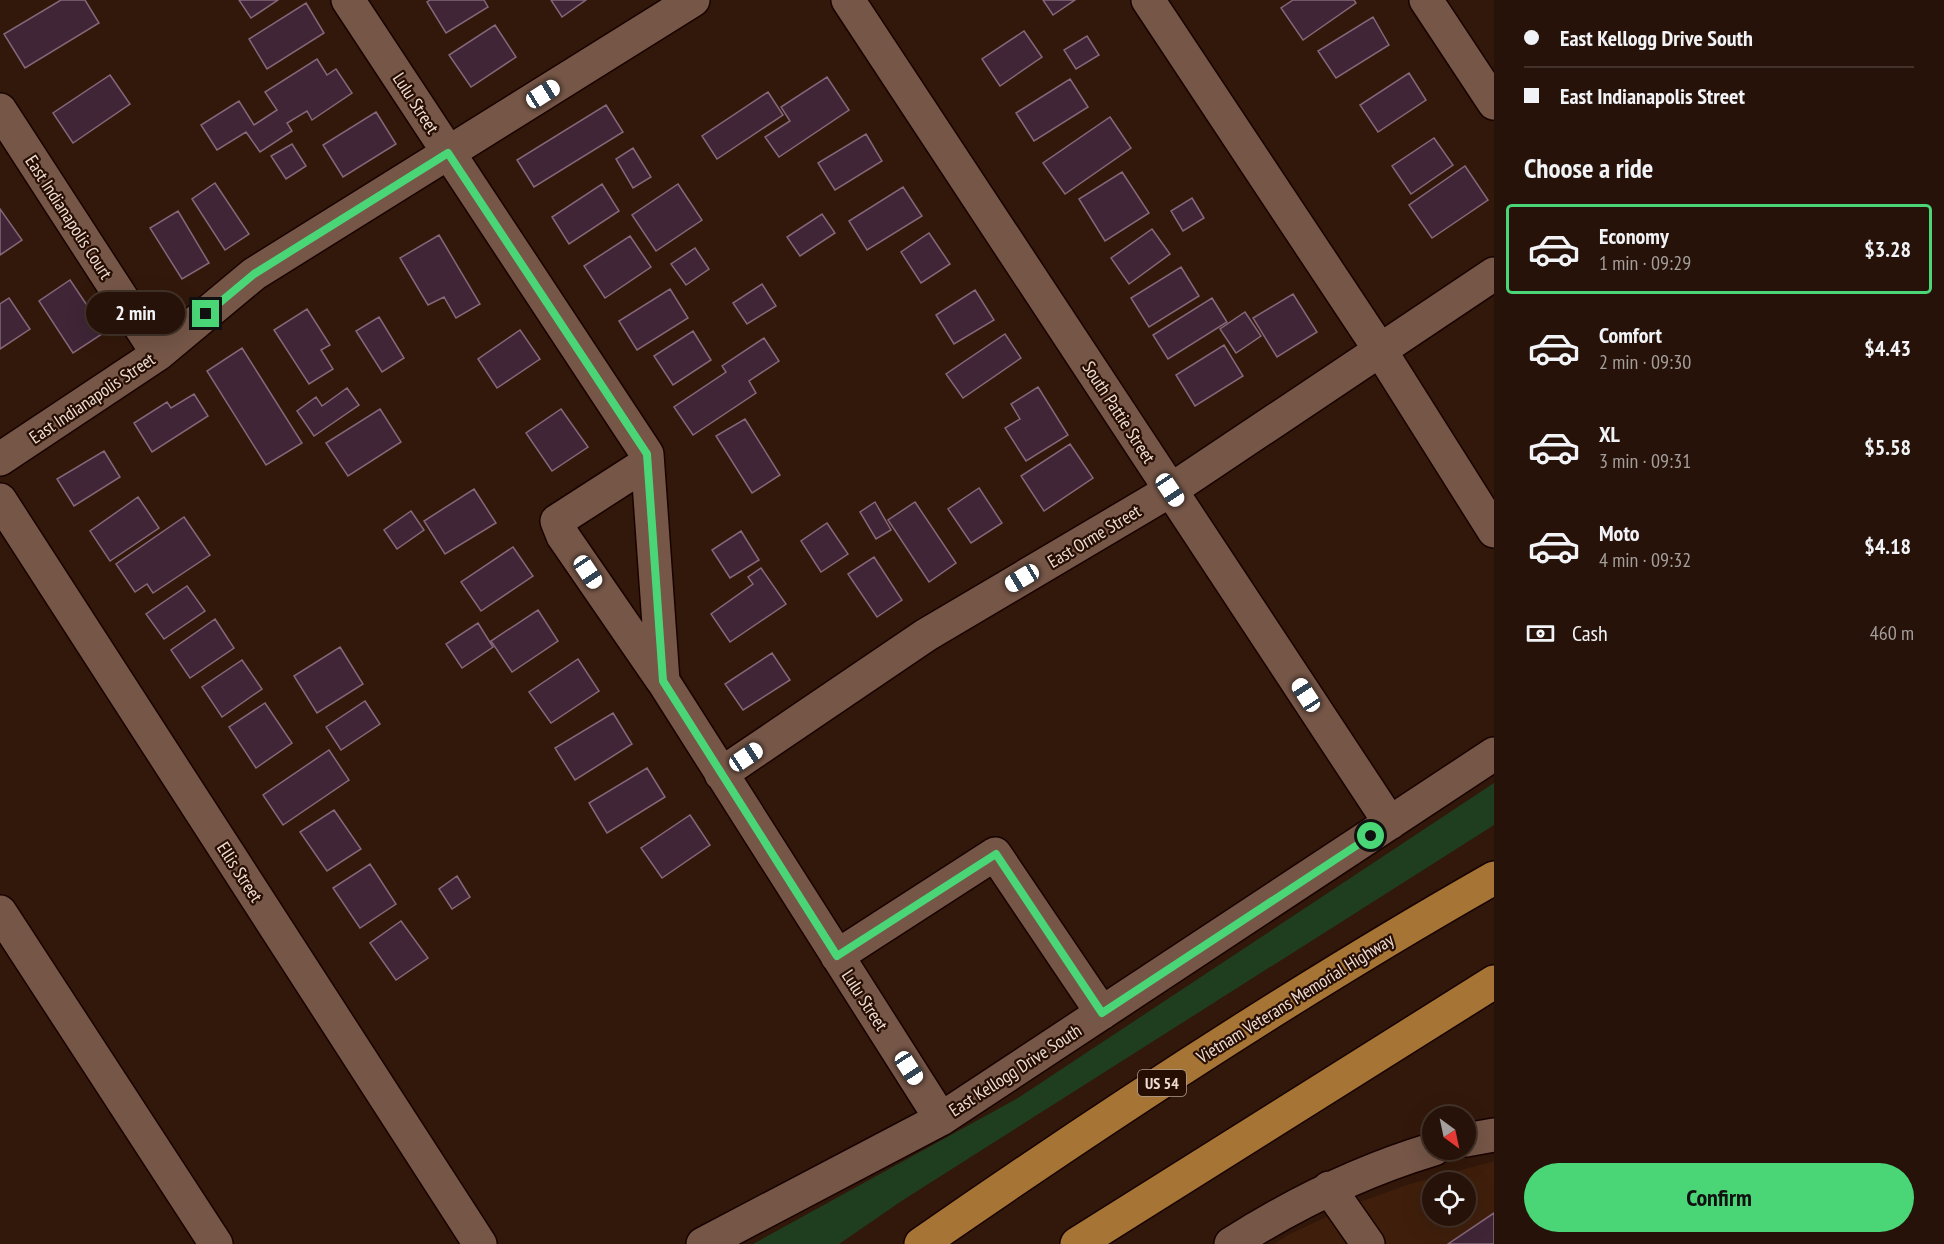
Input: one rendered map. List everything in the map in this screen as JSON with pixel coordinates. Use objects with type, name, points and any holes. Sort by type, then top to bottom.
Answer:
[{"type":"highway","points":[[1407,927],[1494,862]]},
{"type":"highway","name":"Vietnam Veterans Memorial Highway","points":[[921,1244],[1056,1150],[1407,927],[1494,878]]},
{"type":"highway","points":[[1077,1244],[1494,982]]},
{"type":"street","name":"Lulu Street","points":[[348,0],[647,454],[663,681],[941,1119]]},
{"type":"street","name":"East Indianapolis Street","points":[[0,459],[158,354],[254,274],[693,0]]},
{"type":"street","name":"South Pattie Street","points":[[848,0],[1390,824]]},
{"type":"street","points":[[1148,0],[1380,350],[1494,531]]},
{"type":"street","points":[[1426,0],[1494,103]]},
{"type":"street","name":"East Indianapolis Court","points":[[0,110],[158,354]]},
{"type":"street","name":"East Orme Street","points":[[721,774],[926,635],[1170,490],[1494,274]]},
{"type":"street","points":[[647,463],[557,521],[563,536],[663,681]]},
{"type":"street","name":"Ellis Street","points":[[0,500],[480,1244]]},
{"type":"street","name":"East Kellogg Drive South","points":[[703,1244],[941,1119],[1494,754]]},
{"type":"street","points":[[837,956],[996,854],[1102,1013]]},
{"type":"street","points":[[0,912],[216,1244]]},
{"type":"street","points":[[1476,1138],[1494,1135]]},
{"type":"street","points":[[1231,1244],[1329,1188],[1395,1161],[1422,1153]]},
{"type":"street","points":[[1329,1188],[1368,1244]]},
{"type":"shaded area","points":[[1494,1161],[1494,1244],[1274,1244],[1354,1204],[1422,1181],[1422,1226],[1476,1226],[1476,1172],[1454,1172]]},
{"type":"green space","points":[[1494,783],[1494,825],[903,1200],[839,1244],[753,1244],[1018,1098]]},
{"type":"building","points":[[61,0],[85,0],[99,23],[25,68],[4,34]]},
{"type":"building","points":[[239,0],[278,0],[251,18]]},
{"type":"building","points":[[430,0],[484,0],[488,7],[446,33],[427,2]]},
{"type":"building","points":[[551,0],[586,0],[562,17]]},
{"type":"building","points":[[1043,0],[1075,0],[1053,15]]},
{"type":"building","points":[[1293,0],[1354,0],[1356,3],[1303,40],[1281,8]]},
{"type":"building","points":[[306,3],[324,33],[267,69],[249,39]]},
{"type":"building","points":[[1373,17],[1389,45],[1336,78],[1318,51]]},
{"type":"building","points":[[495,25],[516,57],[471,87],[449,55]]},
{"type":"building","points":[[1024,31],[1042,57],[1000,86],[982,59]]},
{"type":"building","points":[[1087,36],[1099,55],[1076,69],[1064,50]]},
{"type":"building","points":[[317,59],[327,75],[336,69],[352,93],[312,120],[307,111],[287,123],[292,131],[260,152],[246,132],[217,150],[201,125],[239,101],[254,125],[277,110],[265,92]]},
{"type":"building","points":[[1409,73],[1426,100],[1378,132],[1360,105]]},
{"type":"building","points":[[110,75],[130,104],[73,143],[53,113]]},
{"type":"building","points":[[827,77],[849,110],[779,157],[765,137],[790,121],[781,107]]},
{"type":"building","points":[[1070,79],[1088,107],[1034,141],[1016,113]]},
{"type":"building","points":[[768,92],[783,115],[717,159],[702,136]]},
{"type":"building","points":[[606,105],[623,132],[534,187],[517,160]]},
{"type":"building","points":[[376,112],[396,144],[343,177],[323,145]]},
{"type":"building","points":[[1110,117],[1131,148],[1065,194],[1043,163]]},
{"type":"building","points":[[866,134],[882,161],[835,190],[818,163]]},
{"type":"building","points":[[1434,138],[1453,165],[1411,194],[1392,166]]},
{"type":"building","points":[[292,144],[306,166],[286,179],[271,156]]},
{"type":"building","points":[[633,148],[651,177],[633,188],[616,159]]},
{"type":"building","points":[[1465,166],[1488,200],[1432,238],[1409,205]]},
{"type":"building","points":[[1122,172],[1149,213],[1105,241],[1079,199]]},
{"type":"building","points":[[215,183],[249,234],[225,250],[192,199]]},
{"type":"building","points":[[602,184],[619,211],[569,244],[552,217]]},
{"type":"building","points":[[678,184],[702,220],[656,251],[632,215]]},
{"type":"building","points":[[903,187],[922,216],[867,250],[849,221]]},
{"type":"building","points":[[1192,198],[1204,218],[1183,231],[1171,211]]},
{"type":"building","points":[[0,209],[22,240],[0,255]]},
{"type":"building","points":[[178,211],[209,263],[182,279],[150,228]]},
{"type":"building","points":[[822,214],[835,233],[800,256],[787,237]]},
{"type":"building","points":[[1152,229],[1170,254],[1129,284],[1111,258]]},
{"type":"building","points":[[929,233],[950,264],[921,283],[901,252]]},
{"type":"building","points":[[439,235],[480,304],[456,318],[444,297],[428,305],[400,258]]},
{"type":"building","points":[[630,236],[651,267],[605,298],[584,266]]},
{"type":"building","points":[[695,248],[709,269],[686,285],[671,264]]},
{"type":"building","points":[[1181,267],[1199,296],[1149,327],[1131,298]]},
{"type":"building","points":[[70,280],[105,332],[73,353],[39,301]]},
{"type":"building","points":[[762,284],[776,306],[747,324],[733,303]]},
{"type":"building","points":[[670,289],[688,318],[637,350],[619,321]]},
{"type":"building","points":[[975,290],[994,320],[954,344],[936,315]]},
{"type":"building","points":[[1293,294],[1317,332],[1277,357],[1253,318]]},
{"type":"building","points":[[9,298],[30,329],[0,349],[0,304]]},
{"type":"building","points":[[1212,298],[1227,322],[1168,359],[1153,335]]},
{"type":"building","points":[[307,309],[330,345],[321,350],[333,369],[309,384],[274,330]]},
{"type":"building","points":[[1245,312],[1261,336],[1236,353],[1220,329]]},
{"type":"building","points":[[379,317],[404,358],[382,372],[356,331]]},
{"type":"building","points":[[520,330],[540,359],[497,388],[478,359]]},
{"type":"building","points":[[693,331],[711,360],[673,385],[654,356]]},
{"type":"building","points":[[1005,334],[1021,358],[963,398],[946,374]]},
{"type":"building","points":[[764,338],[779,361],[749,381],[756,393],[693,435],[674,407],[726,372],[722,366]]},
{"type":"building","points":[[1224,345],[1243,376],[1195,406],[1176,375]]},
{"type":"building","points":[[242,348],[302,443],[266,465],[207,371]]},
{"type":"building","points":[[1038,387],[1068,435],[1026,461],[1005,428],[1020,419],[1011,404]]},
{"type":"building","points":[[347,388],[359,405],[314,436],[297,411],[316,397],[322,406]]},
{"type":"building","points":[[194,394],[208,416],[152,452],[134,423],[167,402],[171,408]]},
{"type":"building","points":[[380,409],[401,442],[348,476],[326,443]]},
{"type":"building","points":[[561,409],[588,447],[552,471],[526,433]]},
{"type":"building","points":[[745,419],[780,475],[752,493],[716,436]]},
{"type":"building","points":[[1070,444],[1093,478],[1044,511],[1021,476]]},
{"type":"building","points":[[104,451],[120,477],[74,506],[57,479]]},
{"type":"building","points":[[979,488],[1002,523],[971,543],[948,509]]},
{"type":"building","points":[[474,489],[496,523],[445,554],[424,521]]},
{"type":"building","points":[[138,497],[159,528],[110,561],[90,531]]},
{"type":"building","points":[[875,502],[891,530],[876,539],[860,512]]},
{"type":"building","points":[[915,502],[956,563],[929,582],[888,520]]},
{"type":"building","points":[[411,511],[424,530],[397,549],[384,530]]},
{"type":"building","points":[[184,517],[210,555],[153,593],[147,584],[135,592],[116,564]]},
{"type":"building","points":[[827,523],[848,554],[821,572],[801,541]]},
{"type":"building","points":[[741,531],[759,560],[730,578],[712,550]]},
{"type":"building","points":[[513,547],[533,576],[481,611],[461,582]]},
{"type":"building","points":[[874,557],[902,600],[877,617],[848,574]]},
{"type":"building","points":[[761,568],[786,604],[730,642],[711,614],[753,584],[748,577]]},
{"type":"building","points":[[187,586],[205,611],[164,639],[146,614]]},
{"type":"building","points":[[538,610],[558,641],[512,672],[491,641]]},
{"type":"building","points":[[215,619],[234,648],[190,678],[171,650]]},
{"type":"building","points":[[478,623],[493,647],[462,668],[446,644]]},
{"type":"building","points":[[340,647],[363,684],[317,713],[294,676]]},
{"type":"building","points":[[772,653],[790,680],[743,710],[725,684]]},
{"type":"building","points":[[578,659],[599,691],[551,723],[529,692]]},
{"type":"building","points":[[242,660],[262,689],[222,717],[202,687]]},
{"type":"building","points":[[365,701],[380,724],[341,750],[326,727]]},
{"type":"building","points":[[265,703],[292,743],[256,768],[229,727]]},
{"type":"building","points":[[613,713],[632,744],[575,780],[555,748]]},
{"type":"building","points":[[329,750],[349,780],[283,825],[263,795]]},
{"type":"building","points":[[647,768],[665,797],[607,833],[589,803]]},
{"type":"building","points":[[334,810],[361,849],[327,871],[300,832]]},
{"type":"building","points":[[690,815],[710,845],[662,878],[641,848]]},
{"type":"building","points":[[370,864],[396,904],[360,928],[333,888]]},
{"type":"building","points":[[457,876],[470,897],[452,909],[439,889]]},
{"type":"building","points":[[401,921],[428,958],[396,980],[370,943]]},
{"type":"building","points":[[1494,1213],[1494,1244],[1448,1244],[1476,1226]]},
{"type":"route","points":[[206,314],[254,274],[448,153],[647,454],[663,681],[837,956],[996,854],[1102,1013],[1371,836]]}]
